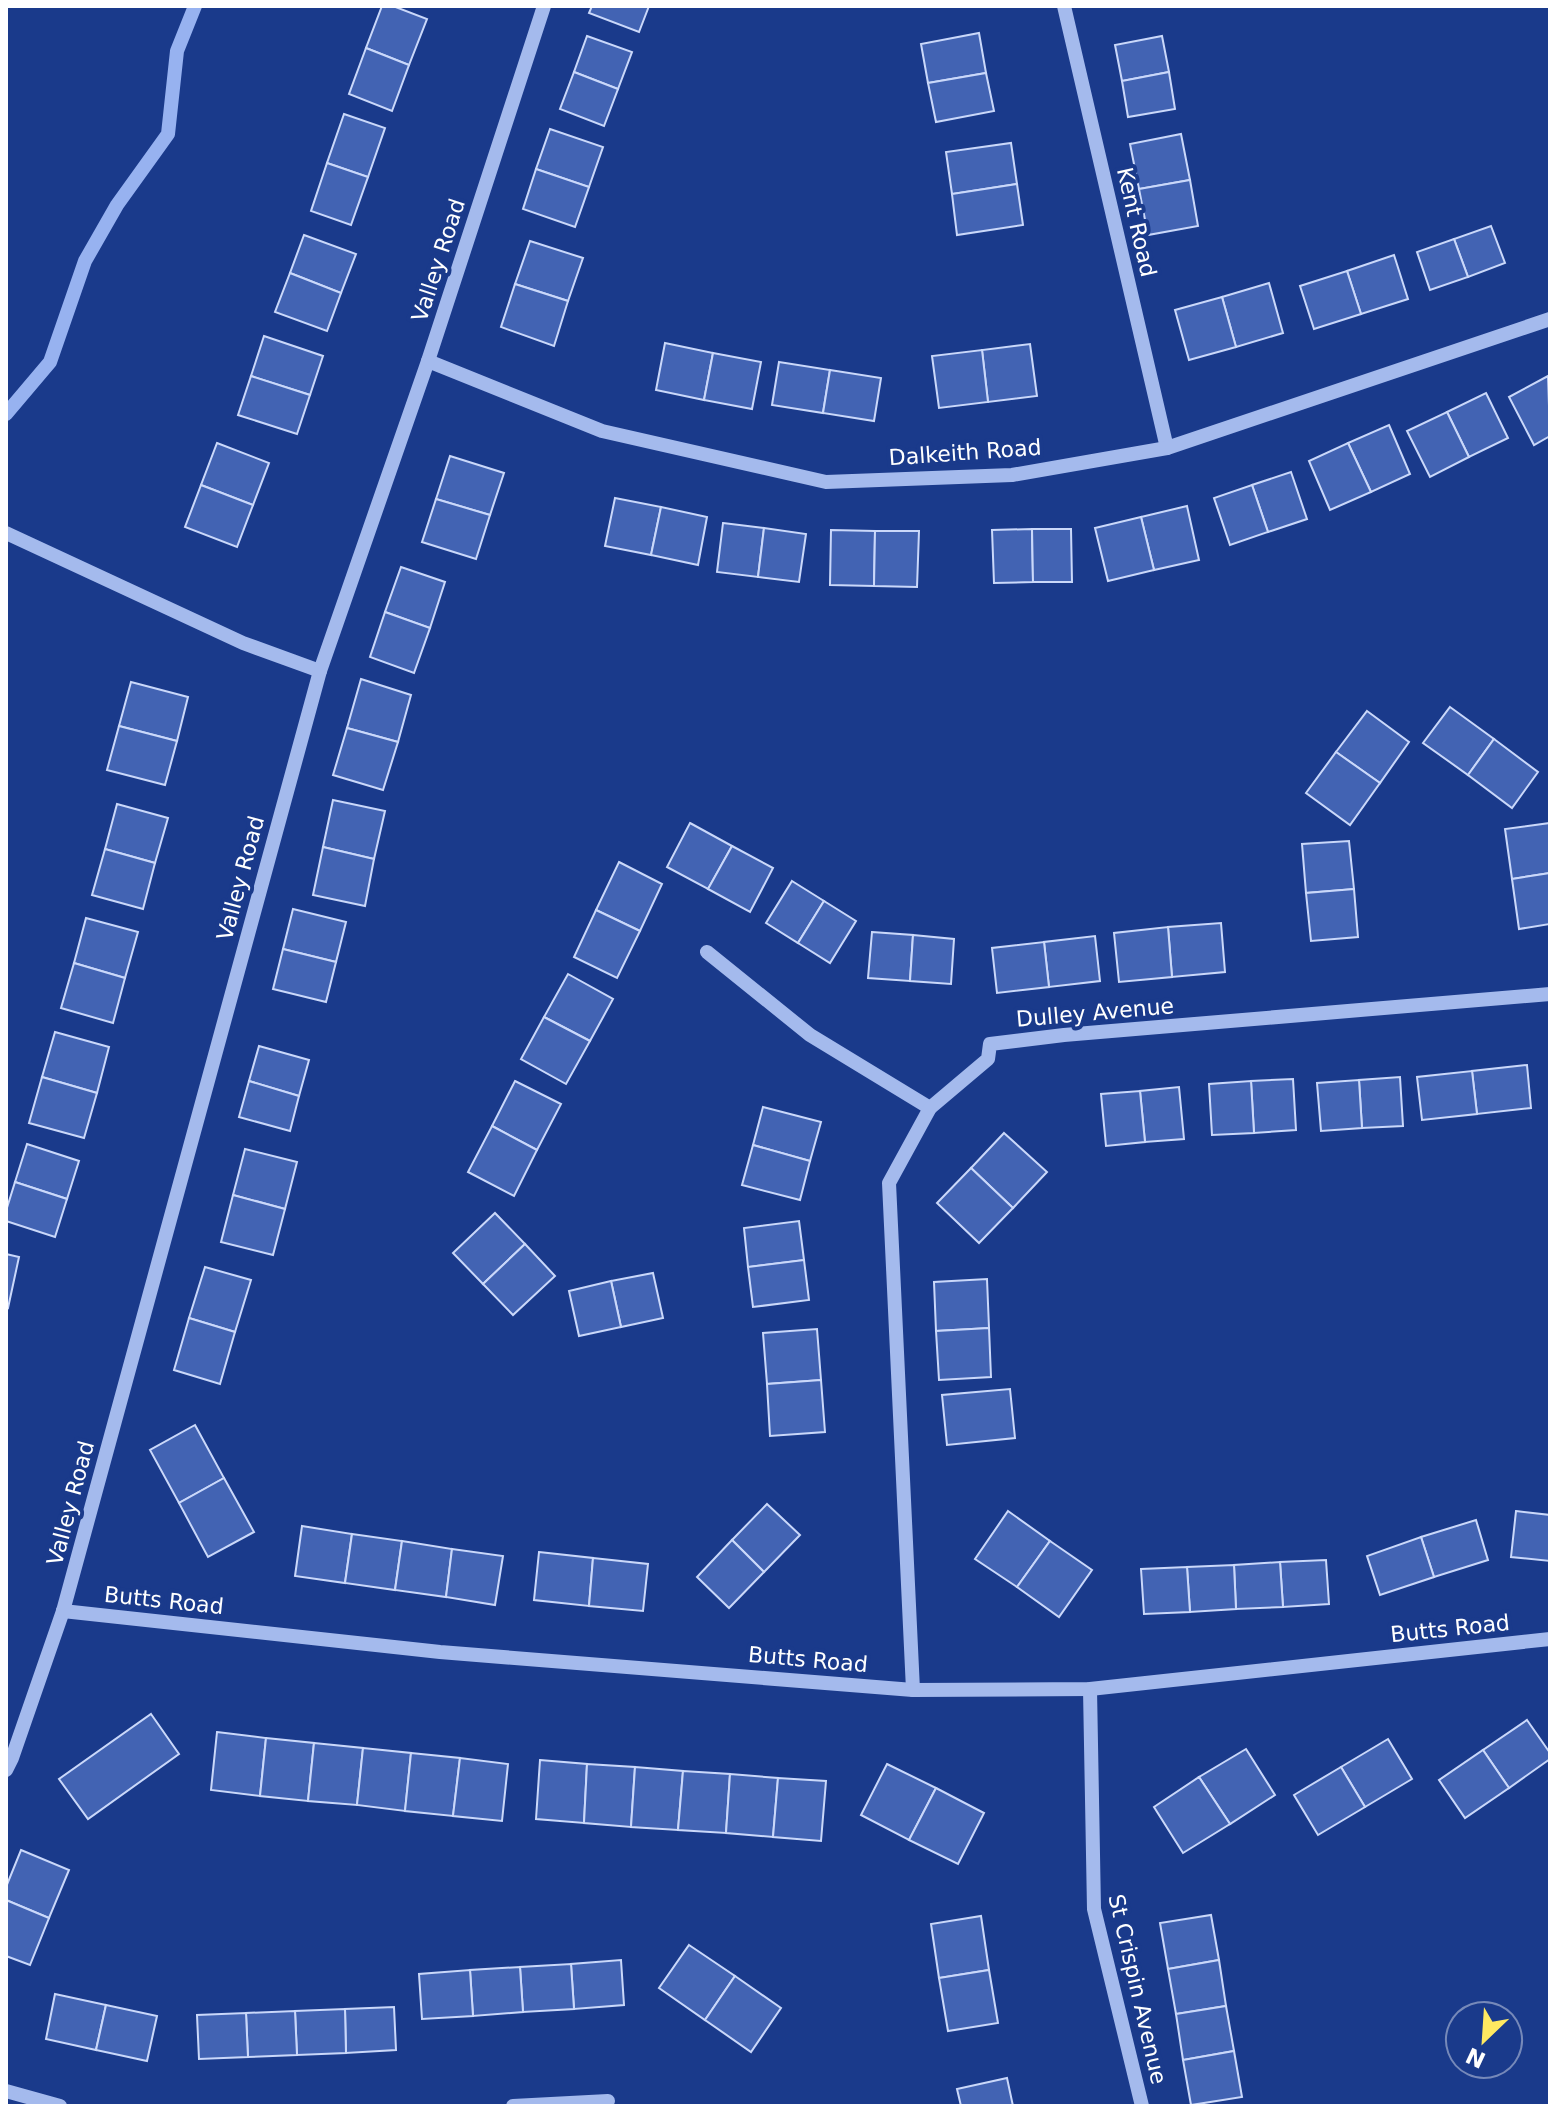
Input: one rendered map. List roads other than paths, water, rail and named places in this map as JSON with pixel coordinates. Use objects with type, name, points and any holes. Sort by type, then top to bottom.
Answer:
[{"type":"street","name":"Valley Road","points":[[6,1770],[63,1611],[320,671],[428,361],[544,6]]},
{"type":"street","name":"Kent Road","points":[[1064,6],[1167,448]]},
{"type":"street","name":"Dalkeith Road","points":[[428,361],[602,431],[826,482],[1012,475],[1167,448],[1550,319]]},
{"type":"street","points":[[6,533],[243,643],[320,671]]},
{"type":"street","points":[[707,952],[810,1035],[930,1108]]},
{"type":"street","name":"Dulley Avenue","points":[[913,1690],[889,1183],[930,1108],[988,1059],[990,1044],[1550,994]]},
{"type":"street","name":"Butts Road","points":[[63,1611],[440,1652],[913,1690],[1090,1689],[1550,1639]]},
{"type":"street","name":"St Crispin Avenue","points":[[1090,1689],[1094,1909],[1142,2106]]},
{"type":"street","points":[[6,2091],[60,2106]]},
{"type":"street","points":[[513,2106],[608,2101]]},
{"type":"waterway","points":[[6,414],[50,362],[85,261],[117,205],[168,134],[177,51],[195,6]]}]
